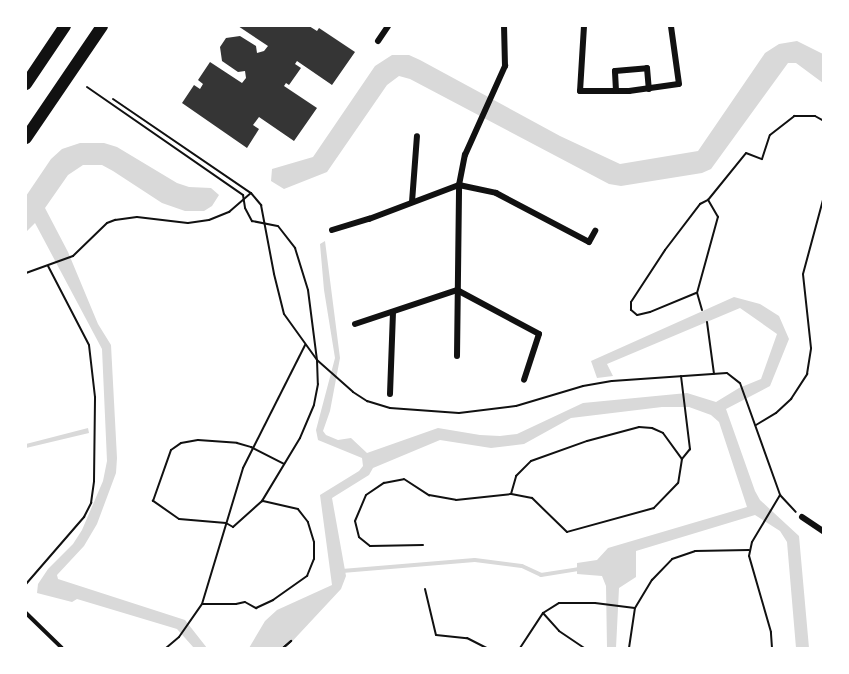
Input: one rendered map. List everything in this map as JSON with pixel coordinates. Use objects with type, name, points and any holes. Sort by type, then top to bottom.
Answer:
[{"type":"highway","points":[[26,84],[65,26]]},
{"type":"highway","points":[[26,138],[102,26]]},
{"type":"street","points":[[378,41],[388,26]]},
{"type":"street","points":[[457,356],[459,185],[465,155],[494,95],[505,66],[504,26]]},
{"type":"street","points":[[584,26],[580,91],[649,89],[679,84],[671,26]]},
{"type":"street","points":[[616,91],[615,71],[647,68],[649,89]]},
{"type":"street","points":[[412,202],[417,136]]},
{"type":"street","points":[[332,230],[369,219],[459,185],[496,193],[589,242],[595,231]]},
{"type":"street","points":[[355,324],[457,290],[540,334],[524,380]]},
{"type":"street","points":[[390,394],[393,312]]},
{"type":"street","points":[[802,517],[824,532]]},
{"type":"lane","points":[[26,613],[62,648]]},
{"type":"path","points":[[87,87],[243,195],[245,208],[252,220],[278,226],[295,248],[308,290],[317,360],[318,384],[314,405],[304,431],[262,501],[233,526],[226,523],[179,519],[153,501],[175,446],[198,440],[251,447],[284,464]]},
{"type":"path","points":[[113,99],[251,194],[261,205],[280,304],[317,360],[352,393],[376,404],[459,413],[516,406],[583,386],[681,376],[733,375],[741,386],[780,495],[795,511]]},
{"type":"path","points":[[697,293],[650,312],[637,315],[631,310],[631,302],[664,250],[700,204],[708,200],[746,153],[762,159],[770,135],[794,116],[815,116],[824,121]]},
{"type":"path","points":[[26,273],[73,256],[107,223],[115,220],[137,217],[188,223],[229,212],[251,194]]},
{"type":"path","points":[[756,425],[784,406],[797,392],[807,374],[812,348],[803,274],[824,196]]},
{"type":"path","points":[[702,310],[697,293],[718,217],[708,200]]},
{"type":"path","points":[[26,584],[84,517],[91,503],[94,481],[95,397],[89,345],[48,266]]},
{"type":"path","points":[[707,322],[714,374]]},
{"type":"path","points":[[166,648],[179,637],[202,604],[251,447],[276,406],[305,345]]},
{"type":"path","points":[[423,545],[370,546],[359,537],[355,521],[366,495],[384,483],[404,479],[429,495],[456,500],[511,494],[532,498],[567,532],[654,508],[678,483],[682,459],[690,449],[681,376]]},
{"type":"path","points":[[511,494],[516,476],[531,461],[639,428],[652,428],[663,433],[682,459]]},
{"type":"path","points":[[772,648],[771,633],[749,561],[749,550],[780,495]]},
{"type":"path","points":[[202,604],[245,602],[256,608],[273,600],[307,576],[314,559],[314,542],[308,522],[298,509],[262,501]]},
{"type":"path","points":[[629,648],[635,608],[652,580],[672,559],[694,551],[749,550]]},
{"type":"path","points":[[425,590],[436,635],[467,638],[487,648]]},
{"type":"path","points":[[520,648],[543,613],[560,603],[595,603],[635,608]]},
{"type":"path","points":[[543,613],[559,631],[584,648]]},
{"type":"path","points":[[283,648],[291,641]]},
{"type":"shaded area","points":[[797,41],[823,54],[823,83],[796,63],[788,63],[711,169],[702,173],[621,186],[609,184],[410,79],[399,76],[387,85],[327,172],[284,189],[271,181],[272,169],[313,157],[375,66],[392,55],[409,55],[420,60],[560,136],[620,164],[698,151],[765,53],[779,44]]},
{"type":"shaded area","points":[[80,143],[104,143],[117,147],[177,183],[189,187],[211,188],[219,195],[212,206],[204,211],[185,211],[162,203],[102,165],[83,165],[68,175],[45,208],[68,252],[98,324],[111,345],[117,458],[116,473],[97,524],[84,546],[57,575],[58,579],[185,620],[207,648],[194,648],[177,629],[77,599],[72,602],[37,593],[38,584],[48,569],[73,544],[82,530],[103,481],[107,461],[102,349],[35,223],[26,232],[26,196],[51,159],[62,149]]},
{"type":"shaded area","points":[[325,241],[340,358],[330,411],[323,431],[326,435],[338,440],[351,438],[367,453],[438,428],[480,435],[517,434],[583,403],[687,393],[716,402],[739,388],[761,379],[777,334],[740,308],[607,364],[613,376],[597,378],[591,361],[734,297],[760,304],[779,316],[789,339],[770,386],[726,409],[760,500],[799,536],[809,648],[796,648],[787,542],[780,531],[755,515],[636,551],[636,577],[619,588],[616,648],[607,648],[606,586],[602,576],[577,574],[577,563],[597,560],[608,548],[747,507],[719,422],[711,415],[689,407],[662,407],[571,418],[524,444],[491,448],[440,440],[373,468],[369,475],[332,498],[346,576],[341,589],[286,648],[249,648],[265,621],[277,610],[332,585],[320,495],[359,471],[363,466],[362,458],[318,440],[316,430],[335,358],[324,290],[320,244]]},
{"type":"shaded area","points":[[88,428],[89,433],[26,448],[26,444]]},
{"type":"building","points":[[238,26],[309,26],[317,31],[319,28],[355,52],[332,85],[297,61],[295,64],[301,68],[289,85],[286,83],[284,86],[317,108],[294,141],[259,117],[253,125],[259,129],[247,148],[182,103],[194,85],[200,89],[203,84],[198,80],[210,62],[242,83],[246,78],[245,71],[238,72],[222,61],[220,47],[226,38],[240,36],[256,46],[257,53],[264,51],[268,46]]},
{"type":"waterway","points":[[342,571],[475,560],[522,566],[541,575],[577,569]]}]
